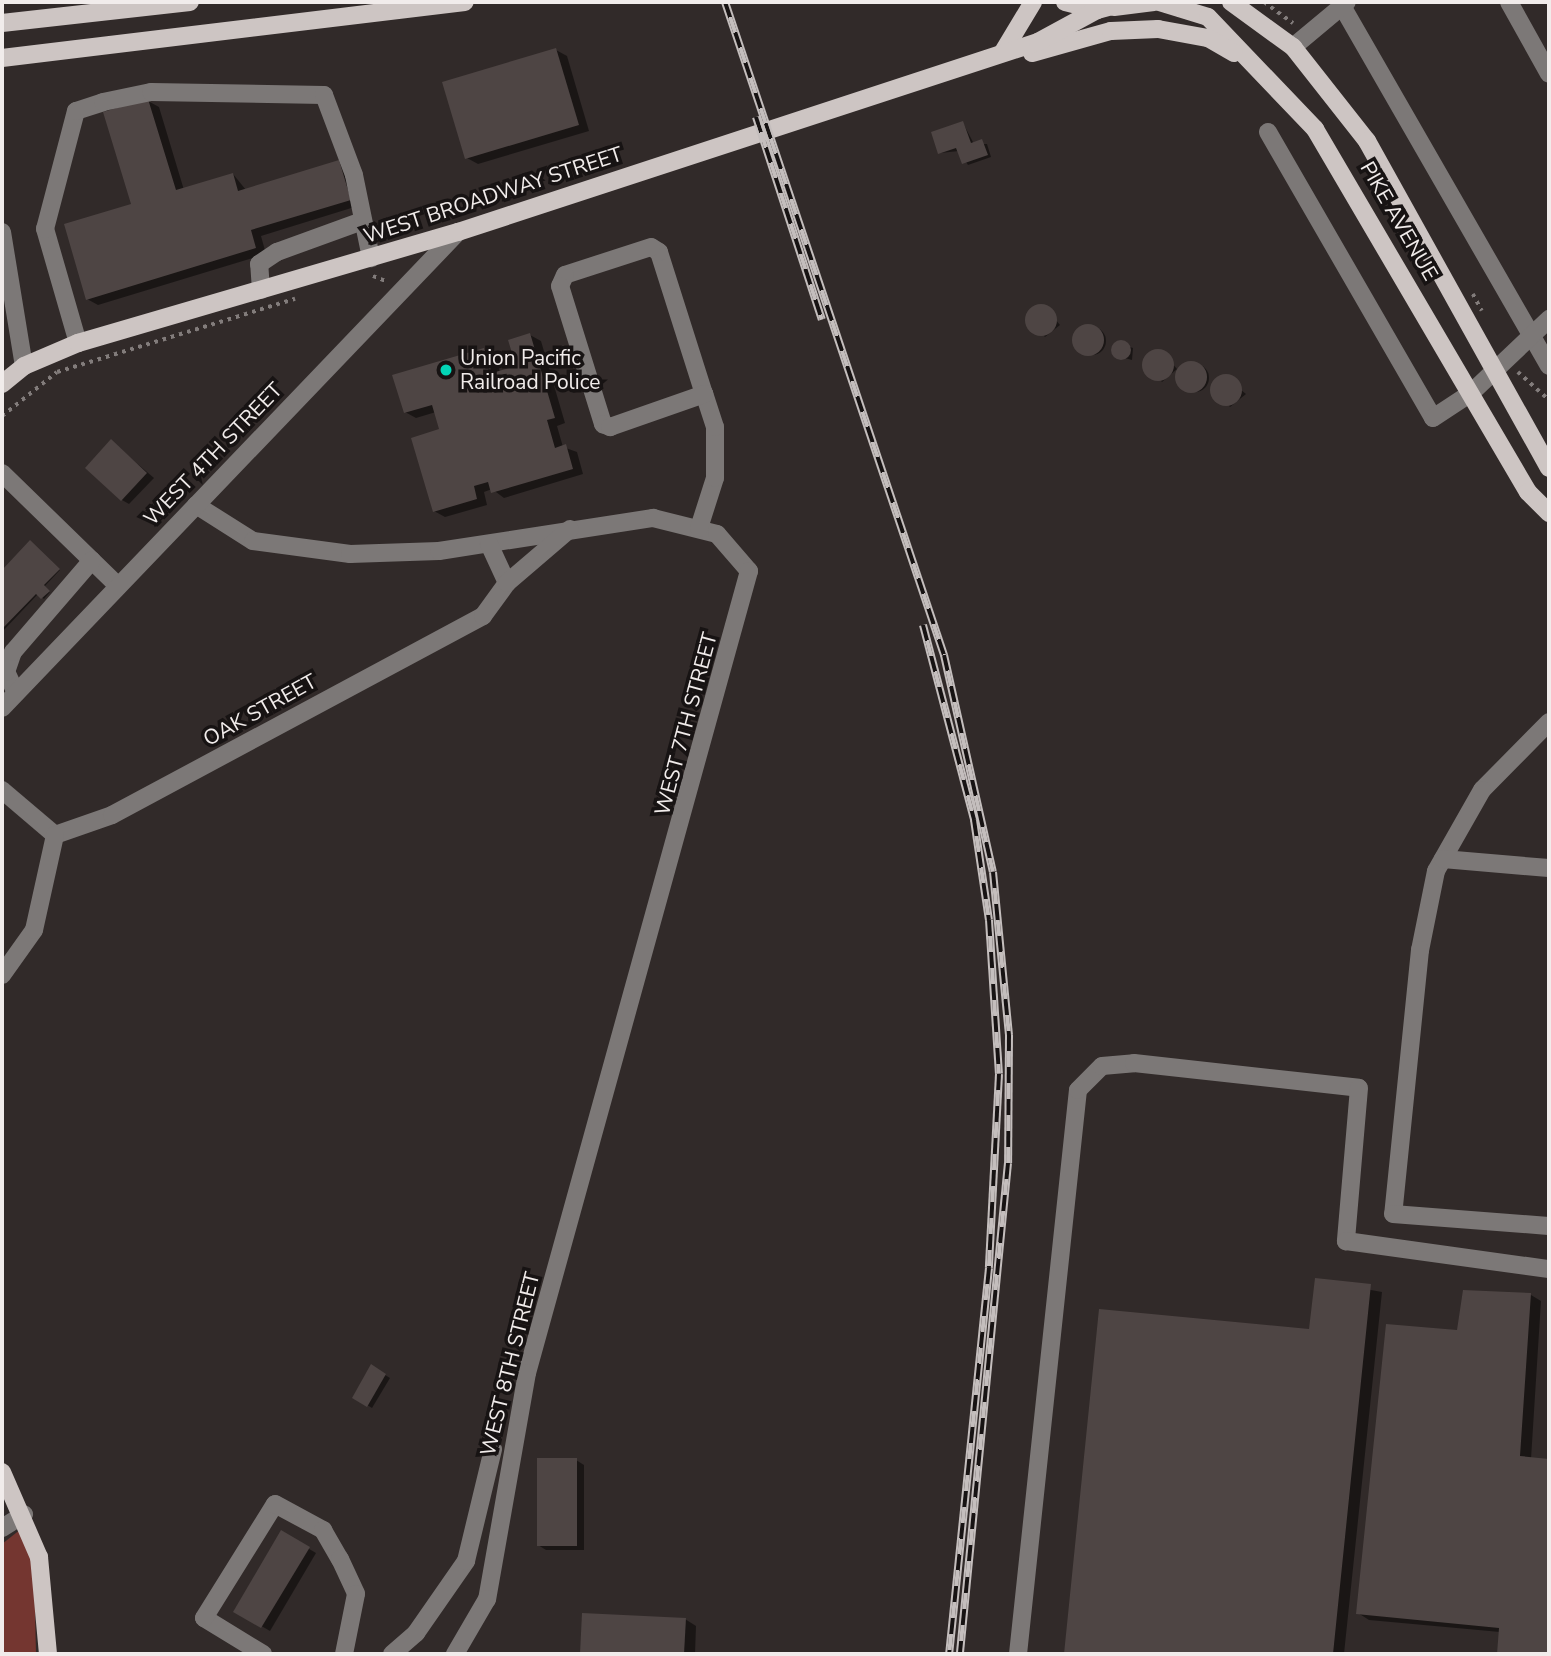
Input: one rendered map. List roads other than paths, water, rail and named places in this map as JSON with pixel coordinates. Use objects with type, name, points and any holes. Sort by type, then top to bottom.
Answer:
[{"type":"main road","points":[[2,23],[190,2]]},
{"type":"main road","points":[[2,58],[466,2]]},
{"type":"main road","points":[[1001,54],[1033,2]]},
{"type":"main road","points":[[1065,2],[1112,6]]},
{"type":"main road","name":"PIKE AVENUE","points":[[1112,6],[1156,2],[1208,17],[1337,160],[1528,492],[1549,513]]},
{"type":"main road","name":"PIKE AVENUE","points":[[1231,2],[1293,47],[1367,141],[1549,468]]},
{"type":"main road","name":"WEST BROADWAY STREET","points":[[2,384],[24,366],[78,343],[458,232],[1001,54],[1112,6]]},
{"type":"main road","points":[[1001,54],[1040,52],[1111,31],[1158,29],[1208,38],[1255,66]]},
{"type":"main road","points":[[2,1472],[24,1514],[46,1584],[48,1654]]},
{"type":"street","points":[[1509,2],[1549,74]]},
{"type":"street","points":[[1293,47],[1345,4],[1549,366]]},
{"type":"street","points":[[78,343],[45,229],[76,111],[151,92],[324,95],[354,175],[371,258]]},
{"type":"street","points":[[1268,132],[1433,418],[1471,393],[1549,319]]},
{"type":"street","points":[[261,290],[259,264],[277,252],[362,221]]},
{"type":"street","points":[[2,232],[9,311],[24,366]]},
{"type":"street","name":"WEST 4TH STREET","points":[[2,708],[458,232]]},
{"type":"street","points":[[699,528],[715,478],[715,428],[659,253],[652,247],[565,275],[560,286],[603,424],[610,427],[704,394]]},
{"type":"street","points":[[2,474],[118,586]]},
{"type":"street","points":[[196,505],[240,536],[318,552],[395,554],[489,544],[507,583]]},
{"type":"street","name":"WEST 7TH STREET","points":[[489,544],[570,529],[653,518],[699,528],[730,545],[749,570],[588,1161]]},
{"type":"street","name":"OAK STREET","points":[[55,835],[159,793],[446,638],[482,616],[507,583],[570,529]]},
{"type":"street","points":[[16,693],[6,672],[13,652],[92,561]]},
{"type":"street","points":[[1545,733],[1482,790],[1443,859],[1420,950],[1393,1214],[1549,1226]]},
{"type":"street","points":[[2,790],[23,811],[55,835],[34,930],[2,975]]},
{"type":"street","points":[[1443,859],[1549,868]]},
{"type":"street","points":[[1018,1654],[1078,1090],[1102,1066],[1134,1063],[1359,1088],[1346,1241],[1549,1269]]},
{"type":"street","name":"WEST 8TH STREET","points":[[455,1654],[487,1599],[519,1407],[588,1161]]},
{"type":"street","points":[[392,1654],[416,1633],[466,1561],[493,1449]]},
{"type":"street","points":[[263,1654],[204,1618],[275,1504],[323,1530],[340,1559],[356,1594],[344,1654]]},
{"type":"street","points":[[2,1528],[24,1514]]},
{"type":"railway","points":[[725,2],[944,655],[993,872],[1009,1035],[1008,1163],[960,1654]]},
{"type":"railway","points":[[756,117],[822,320]]},
{"type":"railway","points":[[923,625],[974,820],[989,920],[999,1074],[989,1268],[949,1654]]},
{"type":"place","name":"Union Pacific Railroad Police","points":[[446,370]]}]
